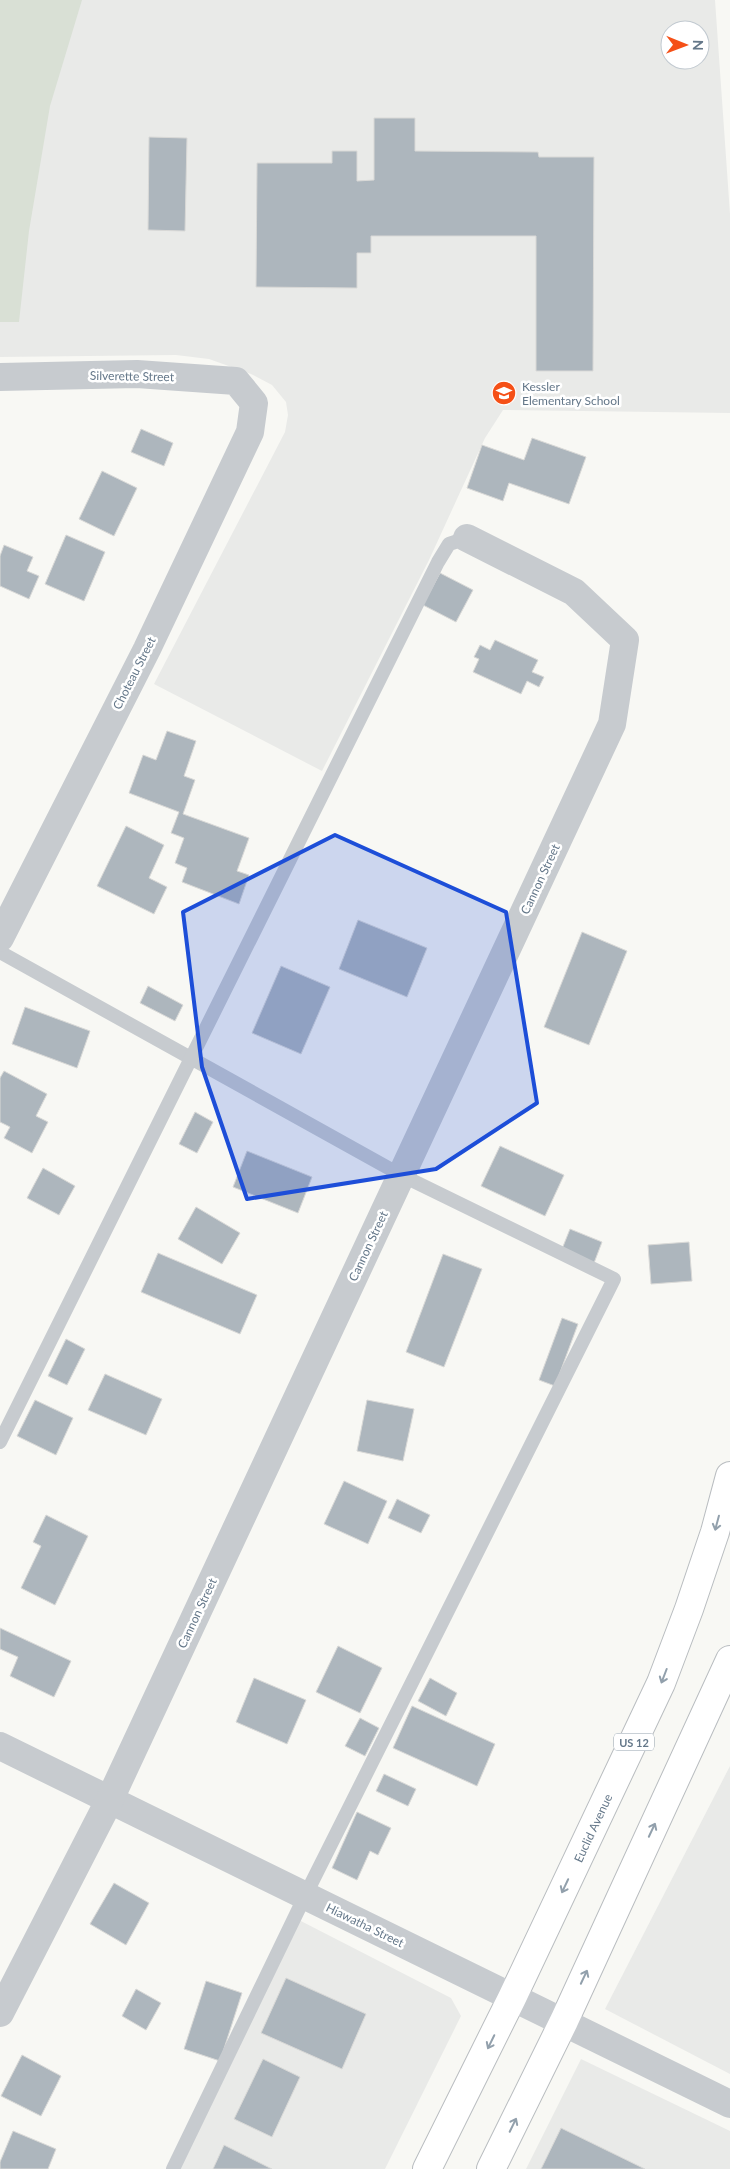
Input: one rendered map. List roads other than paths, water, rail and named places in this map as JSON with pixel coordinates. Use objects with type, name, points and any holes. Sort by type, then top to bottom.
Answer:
[{"type":"highway","name":"Euclid Avenue","points":[[428,2169],[512,1998],[661,1683],[690,1609],[715,1532],[730,1476]]},
{"type":"highway","points":[[491,2169],[564,2022],[730,1660]]},
{"type":"street","name":"Silverette Street","points":[[0,377],[137,374],[236,381],[254,403]]},
{"type":"street","name":"Choteau Street","points":[[0,938],[147,649],[250,432],[254,403]]},
{"type":"street","name":"Cannon Street","points":[[0,2013],[110,1799],[612,724],[625,640],[574,592],[467,538]]},
{"type":"street","name":"Hiawatha Street","points":[[0,1746],[730,2104]]},
{"type":"lane","points":[[0,1442],[438,562],[450,544],[467,538]]},
{"type":"lane","points":[[0,952],[191,1056],[401,1175],[614,1279],[305,1896],[173,2169]]},
{"type":"place","name":"Kessler Elementary School","points":[[504,393]]}]
